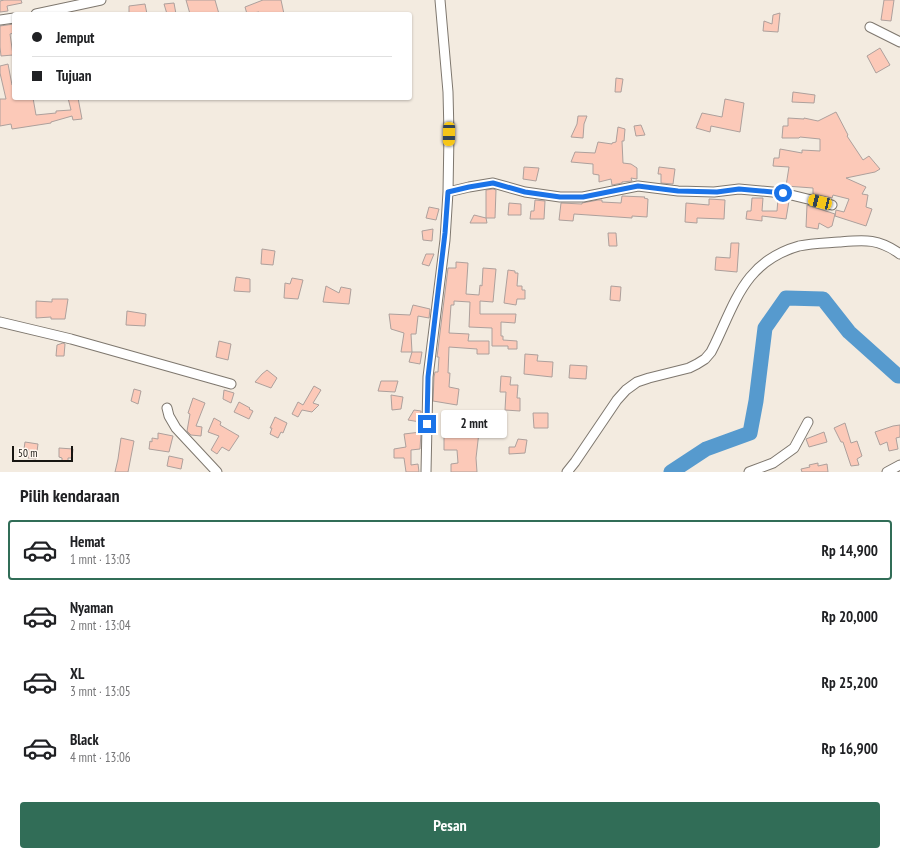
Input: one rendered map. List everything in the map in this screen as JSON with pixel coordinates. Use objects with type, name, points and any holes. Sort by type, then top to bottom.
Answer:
[{"type":"street","points":[[45,12],[101,0]]},
{"type":"street","points":[[426,472],[428,377],[445,233],[448,192],[448,92],[440,0]]},
{"type":"street","points":[[0,20],[12,18]]},
{"type":"street","points":[[870,27],[900,42]]},
{"type":"street","points":[[448,192],[493,183],[525,192],[560,197],[583,197],[638,186],[678,191],[717,192],[739,189],[783,193],[832,205]]},
{"type":"street","points":[[566,472],[575,462],[626,390],[637,382],[689,368],[705,359],[711,352],[742,289],[751,275],[773,256],[800,246],[860,241],[870,241],[886,245],[900,254]]},
{"type":"street","points":[[0,322],[71,339],[231,384]]},
{"type":"street","points":[[167,408],[169,416],[176,428],[217,472]]},
{"type":"street","points":[[749,472],[773,463],[794,448],[808,422]]},
{"type":"street","points":[[887,472],[900,465]]},
{"type":"building","points":[[21,0],[22,3],[7,6],[8,11],[0,12],[0,1]]},
{"type":"building","points":[[186,0],[215,0],[218,12],[189,12]]},
{"type":"building","points":[[263,0],[281,0],[284,12],[246,12],[245,7]]},
{"type":"building","points":[[884,0],[894,0],[891,21],[881,20]]},
{"type":"building","points":[[174,3],[176,12],[166,12],[164,4]]},
{"type":"building","points":[[145,4],[147,12],[129,12],[129,6]]},
{"type":"building","points":[[780,13],[778,32],[763,31],[764,21],[772,24],[773,15]]},
{"type":"building","points":[[12,24],[12,34],[10,34],[12,55],[1,56],[0,26]]},
{"type":"building","points":[[880,48],[890,65],[876,73],[867,56]]},
{"type":"building","points":[[8,64],[12,85],[12,100],[33,100],[36,115],[71,110],[68,100],[78,100],[82,119],[73,120],[72,116],[51,123],[12,129],[11,124],[0,126],[0,99],[6,99],[0,73],[0,66]]},
{"type":"building","points":[[616,78],[623,79],[621,92],[615,92]]},
{"type":"building","points":[[793,92],[815,95],[814,103],[792,102]]},
{"type":"building","points":[[725,99],[744,103],[740,132],[711,126],[710,132],[696,128],[702,113],[722,117]]},
{"type":"building","points":[[836,112],[848,135],[847,136],[863,160],[869,156],[880,169],[875,172],[846,178],[866,187],[862,194],[868,195],[866,207],[872,209],[866,226],[835,216],[836,210],[844,212],[849,199],[833,195],[832,198],[813,194],[813,188],[786,186],[789,167],[773,166],[774,158],[779,158],[780,149],[802,153],[802,150],[820,151],[820,139],[800,137],[782,138],[783,126],[788,126],[788,118],[804,118],[818,121]]},
{"type":"building","points":[[578,116],[587,116],[584,124],[583,138],[571,137],[577,124]]},
{"type":"building","points":[[641,125],[645,135],[636,136],[634,126]]},
{"type":"building","points":[[618,127],[625,129],[624,141],[622,141],[623,163],[631,164],[637,168],[637,179],[631,178],[632,181],[612,185],[611,179],[599,182],[599,175],[593,174],[593,164],[571,162],[575,152],[595,153],[598,142],[612,144],[616,142]]},
{"type":"building","points":[[524,167],[539,168],[536,181],[523,179]]},
{"type":"building","points":[[659,167],[675,169],[673,184],[661,183],[661,174],[658,174]]},
{"type":"building","points":[[486,190],[496,190],[495,218],[486,218]]},
{"type":"building","points":[[622,196],[645,197],[644,198],[648,199],[647,217],[632,216],[632,218],[574,214],[573,221],[559,220],[561,203],[582,204],[602,200],[602,202],[621,203]]},
{"type":"building","points":[[752,198],[763,198],[762,211],[777,211],[778,199],[789,201],[786,219],[762,216],[762,221],[746,219],[747,211],[751,211]]},
{"type":"building","points":[[709,199],[725,200],[724,219],[697,218],[697,223],[685,222],[686,203],[709,205]]},
{"type":"building","points":[[535,200],[545,201],[544,219],[530,219],[531,211],[534,211]]},
{"type":"building","points":[[509,203],[521,204],[521,215],[508,215]]},
{"type":"building","points":[[807,205],[835,214],[832,226],[828,228],[819,223],[818,229],[806,227]]},
{"type":"building","points":[[429,207],[439,209],[436,220],[426,218]]},
{"type":"building","points":[[474,215],[486,218],[487,223],[470,223]]},
{"type":"building","points":[[433,229],[432,241],[423,240],[422,231]]},
{"type":"building","points":[[608,233],[616,233],[617,246],[609,246]]},
{"type":"building","points":[[731,243],[739,243],[737,272],[715,270],[716,257],[730,258]]},
{"type":"building","points":[[262,249],[275,251],[273,265],[261,264]]},
{"type":"building","points":[[426,254],[434,254],[429,266],[422,264]]},
{"type":"building","points":[[456,262],[468,263],[466,294],[479,295],[480,285],[482,286],[483,268],[496,269],[493,302],[480,301],[480,314],[516,314],[515,323],[501,322],[501,336],[503,336],[503,340],[517,341],[517,349],[508,349],[508,346],[492,346],[492,328],[469,327],[470,302],[454,301],[454,305],[451,305],[449,333],[469,334],[468,341],[489,341],[489,354],[477,354],[477,349],[449,347],[449,387],[459,389],[457,405],[433,401],[434,377],[435,372],[438,372],[439,357],[437,357],[448,268],[456,268]]},
{"type":"building","points":[[508,270],[518,273],[517,286],[522,286],[522,290],[525,290],[525,299],[517,299],[516,305],[504,303]]},
{"type":"building","points":[[236,277],[250,279],[250,292],[234,291]]},
{"type":"building","points":[[292,278],[303,280],[298,299],[284,298],[285,283],[290,284]]},
{"type":"building","points":[[326,286],[339,293],[341,287],[351,289],[349,304],[323,302]]},
{"type":"building","points":[[611,286],[621,287],[620,301],[610,300]]},
{"type":"building","points":[[52,299],[68,299],[65,319],[51,319],[51,317],[36,318],[36,301],[52,302]]},
{"type":"building","points":[[413,305],[430,309],[429,318],[418,316],[416,334],[411,334],[412,352],[401,352],[404,333],[391,329],[389,314],[410,315]]},
{"type":"building","points":[[127,311],[146,314],[145,326],[126,325]]},
{"type":"building","points":[[219,341],[231,344],[228,360],[216,357]]},
{"type":"building","points":[[63,343],[65,344],[64,356],[56,356],[57,345]]},
{"type":"building","points":[[412,352],[422,352],[420,364],[409,362]]},
{"type":"building","points":[[525,354],[538,355],[537,361],[553,362],[552,377],[524,374]]},
{"type":"building","points":[[570,365],[587,366],[586,379],[569,378]]},
{"type":"building","points":[[267,370],[277,378],[271,388],[255,382]]},
{"type":"building","points":[[501,376],[511,377],[510,385],[518,385],[517,398],[520,398],[520,411],[505,410],[506,392],[500,392]]},
{"type":"building","points":[[381,381],[398,381],[395,392],[378,391]]},
{"type":"building","points":[[314,386],[321,390],[313,403],[319,405],[312,412],[302,410],[298,417],[292,414],[298,402],[303,405]]},
{"type":"building","points":[[134,389],[141,391],[138,404],[131,401]]},
{"type":"building","points":[[224,390],[234,393],[231,403],[223,399]]},
{"type":"building","points":[[391,395],[403,397],[401,409],[392,410]]},
{"type":"building","points":[[193,398],[205,403],[196,426],[202,427],[201,436],[191,435],[187,431],[190,414],[188,413]]},
{"type":"building","points":[[239,402],[253,411],[249,419],[234,412]]},
{"type":"building","points":[[414,410],[421,411],[420,422],[408,420]]},
{"type":"building","points":[[533,413],[548,413],[548,428],[534,428]]},
{"type":"building","points":[[275,417],[287,423],[283,433],[281,432],[278,438],[270,434],[272,428],[270,428]]},
{"type":"building","points":[[214,418],[221,422],[220,425],[239,436],[229,451],[222,447],[217,454],[211,450],[219,436],[208,432]]},
{"type":"building","points":[[845,423],[851,443],[857,441],[862,456],[857,459],[859,465],[851,466],[843,442],[841,442],[834,428]]},
{"type":"building","points":[[900,425],[900,437],[896,438],[898,449],[889,451],[887,442],[880,445],[875,432]]},
{"type":"building","points":[[421,432],[420,449],[411,450],[411,465],[418,464],[419,472],[406,472],[404,458],[394,458],[394,449],[406,447],[404,434]]},
{"type":"building","points":[[479,432],[476,458],[477,472],[451,472],[451,464],[458,463],[457,450],[444,450],[444,435],[459,435],[459,433]]},
{"type":"building","points":[[824,432],[827,442],[809,447],[806,439]]},
{"type":"building","points":[[158,433],[173,436],[169,452],[149,449],[150,441],[152,442],[152,438],[158,439]]},
{"type":"building","points":[[121,438],[134,441],[128,472],[115,472]]},
{"type":"building","points":[[518,439],[527,440],[525,453],[509,454],[509,447],[515,447]]},
{"type":"building","points":[[25,442],[38,444],[36,459],[28,458],[29,450],[24,449]]},
{"type":"building","points":[[59,448],[73,449],[72,458],[68,458],[68,461],[62,461],[62,458],[59,457]]},
{"type":"building","points":[[169,456],[183,459],[181,469],[167,466]]},
{"type":"building","points":[[818,463],[818,466],[827,464],[828,472],[802,472],[801,469]]},
{"type":"waterway","points":[[671,472],[706,449],[750,433],[756,401],[765,328],[786,298],[823,299],[849,332],[898,376],[900,376]]},
{"type":"route","points":[[427,424],[428,377],[445,233],[448,192],[493,183],[525,192],[560,197],[583,197],[638,186],[678,191],[717,192],[739,189],[783,193]]}]
